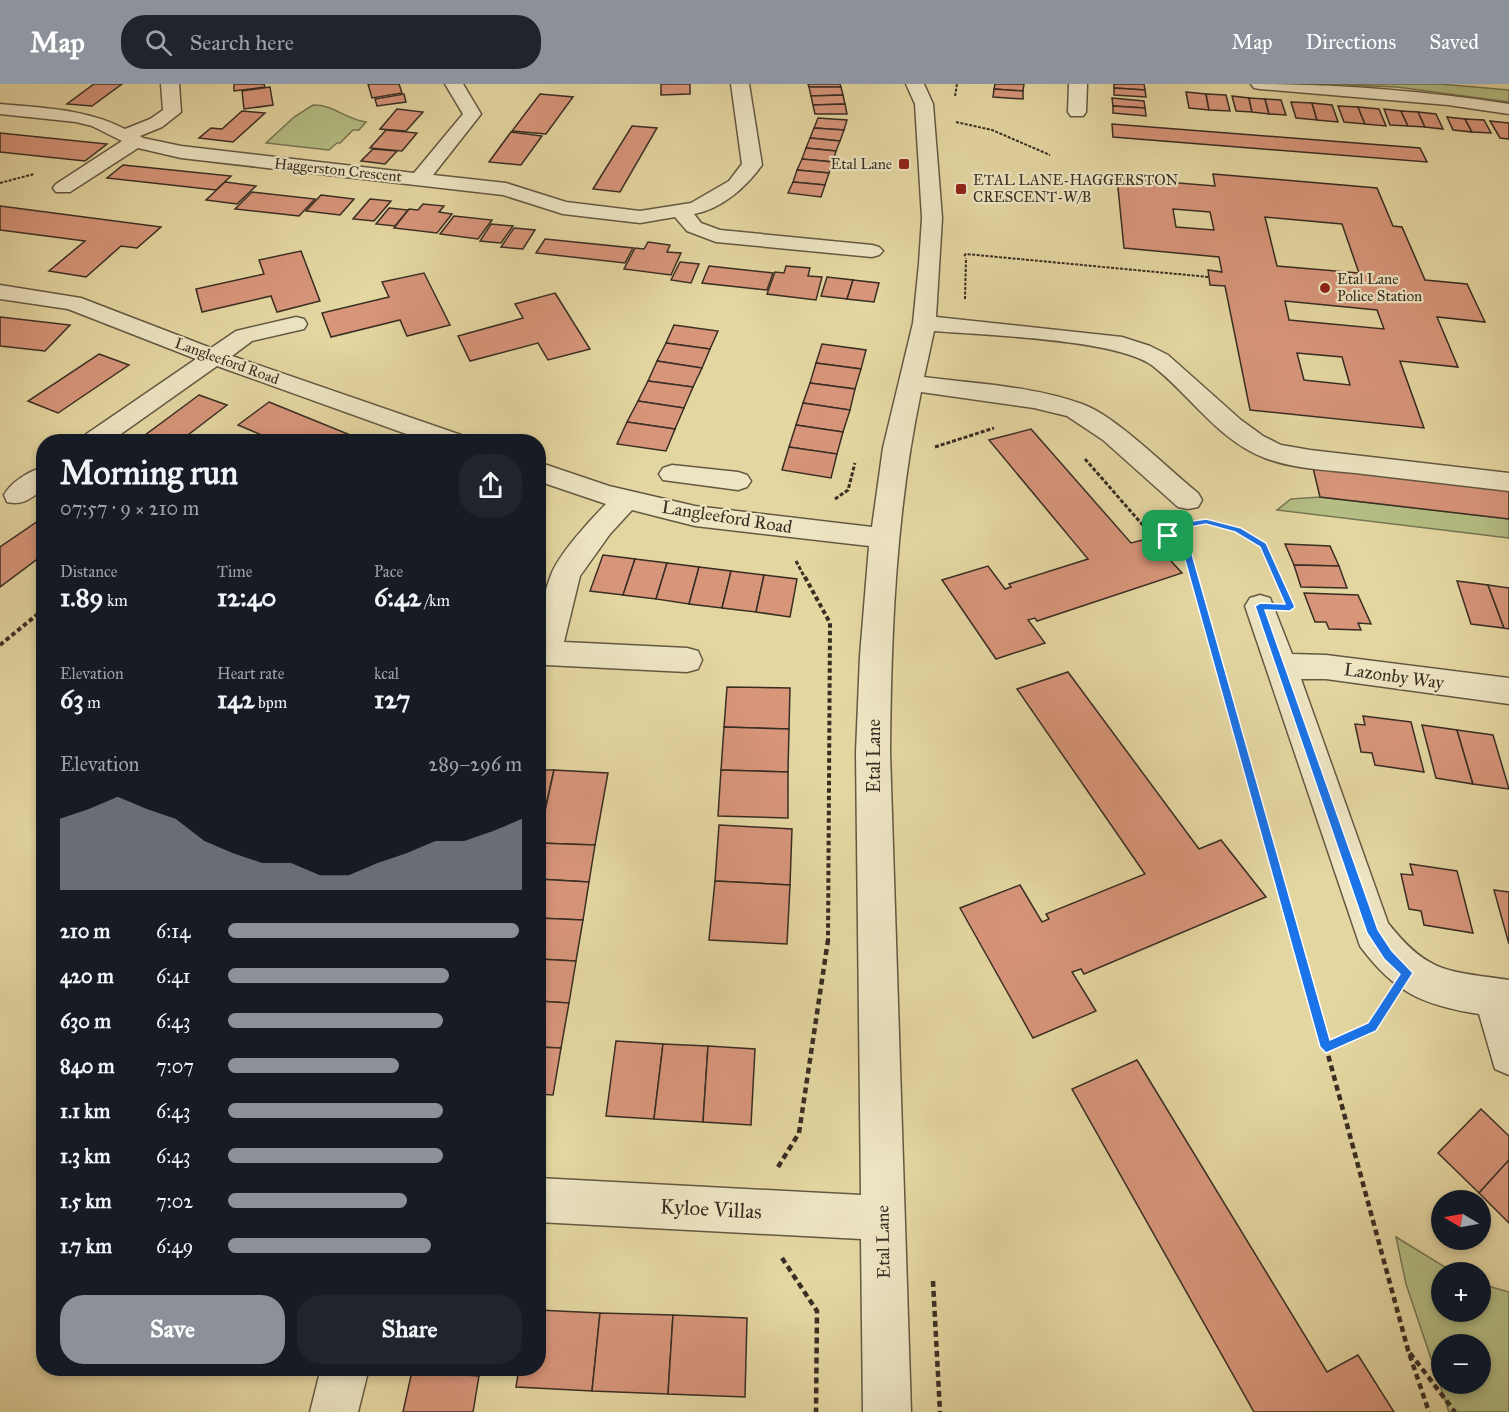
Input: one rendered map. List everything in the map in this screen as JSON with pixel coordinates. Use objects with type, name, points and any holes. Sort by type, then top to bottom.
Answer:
[{"type":"street","points":[[63,188],[172,112],[170,84]]},
{"type":"street","points":[[420,179],[472,114],[454,84]]},
{"type":"street","name":"Haggerston Crescent","points":[[0,109],[76,117],[98,122],[131,139],[219,157],[506,189],[563,208],[640,217],[697,207],[736,185],[752,165],[740,84]]},
{"type":"street","points":[[1077,111],[1078,84]]},
{"type":"street","points":[[1260,84],[1448,100],[1509,109]]},
{"type":"street","name":"Etal Lane","points":[[887,1412],[873,752],[875,656],[884,538],[896,448],[924,323],[930,264],[932,218],[924,91]]},
{"type":"street","points":[[680,210],[694,227],[716,236],[872,251]]},
{"type":"street","name":"Langleeford Road","points":[[0,292],[73,303],[213,357],[432,434]]},
{"type":"street","points":[[924,323],[1122,344],[1142,351],[1160,360],[1232,426],[1254,442],[1274,452],[1310,459],[1509,482]]},
{"type":"street","points":[[104,434],[244,336],[296,324]]},
{"type":"street","points":[[910,383],[1034,400],[1075,410],[1112,434],[1188,500]]},
{"type":"street","name":"Langleeford Road","points":[[546,474],[626,499],[695,516],[884,538]]},
{"type":"street","points":[[672,474],[738,481]]},
{"type":"street","points":[[695,516],[706,478]]},
{"type":"street","points":[[16,495],[36,481]]},
{"type":"street","points":[[626,499],[600,527],[566,574],[546,653],[687,660]]},
{"type":"street","points":[[1260,606],[1373,933],[1388,955],[1407,973],[1433,987],[1501,998],[1509,1055]]},
{"type":"street","name":"Lazonby Way","points":[[1280,666],[1326,667],[1509,691]]},
{"type":"street","name":"Kyloe Villas","points":[[546,1200],[883,1218]]},
{"type":"street","points":[[334,1412],[343,1376]]},
{"type":"path","points":[[952,121],[992,130],[1050,155]]},
{"type":"path","points":[[930,264],[956,266],[966,254],[1209,277]]},
{"type":"path","points":[[896,448],[922,451],[996,427]]},
{"type":"path","points":[[1082,455],[1148,531],[1184,540],[1408,1350],[1429,1412]]},
{"type":"path","points":[[1206,522],[1238,530],[1263,545],[1290,607],[1260,606]]},
{"type":"path","points":[[1168,536],[1175,531]]},
{"type":"path","points":[[0,645],[36,616]]},
{"type":"path","points":[[1326,1047],[1372,1027],[1407,973]]},
{"type":"path","points":[[1408,1350],[1455,1412]]},
{"type":"green space","points":[[1320,84],[1440,84],[1509,90],[1509,102],[1397,87]]},
{"type":"green space","points":[[313,105],[327,107],[366,122],[359,130],[353,130],[329,150],[266,143],[294,117]]},
{"type":"green space","points":[[1320,497],[1509,519],[1509,538],[1277,510],[1291,499]]},
{"type":"green space","points":[[1396,1237],[1437,1262],[1431,1262],[1431,1322],[1491,1322],[1491,1287],[1509,1292],[1509,1412],[1449,1412],[1443,1394],[1491,1394],[1491,1334],[1431,1334],[1431,1358],[1406,1284]]},
{"type":"building","points":[[94,84],[122,84],[92,106],[67,104]]},
{"type":"building","points":[[234,84],[264,84],[265,87],[234,91]]},
{"type":"building","points":[[368,84],[399,84],[402,93],[372,98]]},
{"type":"building","points":[[661,84],[690,84],[690,94],[661,95]]},
{"type":"building","points":[[808,84],[840,84],[841,87],[809,87]]},
{"type":"building","points":[[995,84],[1024,84],[1023,91],[994,89]]},
{"type":"building","points":[[1114,84],[1144,84],[1145,90],[1114,88]]},
{"type":"building","points":[[270,87],[273,105],[244,109],[242,91]]},
{"type":"building","points":[[809,87],[841,87],[843,95],[811,96]]},
{"type":"building","points":[[1114,88],[1145,90],[1146,97],[1114,95]]},
{"type":"building","points":[[994,89],[1023,91],[1023,99],[993,97]]},
{"type":"building","points":[[1186,92],[1206,94],[1209,110],[1189,108]]},
{"type":"building","points":[[404,94],[406,102],[377,106],[375,99]]},
{"type":"building","points":[[540,94],[573,97],[546,134],[512,131]]},
{"type":"building","points":[[1206,94],[1226,95],[1230,111],[1209,110]]},
{"type":"building","points":[[843,95],[845,104],[813,105],[811,96]]},
{"type":"building","points":[[1232,96],[1249,98],[1252,112],[1236,111]]},
{"type":"building","points":[[1112,98],[1144,101],[1145,108],[1113,106]]},
{"type":"building","points":[[1249,98],[1265,99],[1269,114],[1252,112]]},
{"type":"building","points":[[1265,99],[1281,100],[1286,115],[1269,114]]},
{"type":"building","points":[[1291,102],[1312,103],[1317,120],[1296,118]]},
{"type":"building","points":[[1312,103],[1332,105],[1338,122],[1317,120]]},
{"type":"building","points":[[845,104],[847,114],[815,114],[813,105]]},
{"type":"building","points":[[1113,106],[1145,108],[1146,116],[1113,113]]},
{"type":"building","points":[[1338,106],[1358,107],[1365,124],[1344,122]]},
{"type":"building","points":[[1358,107],[1379,109],[1386,126],[1365,124]]},
{"type":"building","points":[[397,109],[423,112],[406,131],[380,129]]},
{"type":"building","points":[[1384,109],[1401,111],[1408,126],[1390,125]]},
{"type":"building","points":[[242,111],[265,113],[233,142],[199,138],[211,128],[222,129]]},
{"type":"building","points":[[1401,111],[1418,112],[1425,127],[1408,126]]},
{"type":"building","points":[[1418,112],[1436,114],[1443,129],[1425,127]]},
{"type":"building","points":[[1447,117],[1465,119],[1472,132],[1453,130]]},
{"type":"building","points":[[818,118],[847,120],[844,130],[814,128]]},
{"type":"building","points":[[1465,119],[1484,120],[1491,133],[1472,132]]},
{"type":"building","points":[[1490,121],[1509,123],[1509,139],[1500,138]]},
{"type":"building","points":[[1112,124],[1420,148],[1427,162],[1113,137]]},
{"type":"building","points":[[632,126],[657,128],[620,192],[593,189]]},
{"type":"building","points":[[814,128],[844,130],[840,141],[810,138]]},
{"type":"building","points":[[386,130],[417,133],[402,151],[370,148]]},
{"type":"building","points":[[511,132],[542,136],[521,165],[489,162]]},
{"type":"building","points":[[0,133],[107,144],[85,161],[0,152]]},
{"type":"building","points":[[810,138],[840,141],[836,151],[806,148]]},
{"type":"building","points":[[806,148],[836,151],[833,162],[802,159]]},
{"type":"building","points":[[373,149],[397,151],[385,164],[361,161]]},
{"type":"building","points":[[802,159],[833,162],[829,173],[797,170]]},
{"type":"building","points":[[123,165],[231,176],[216,190],[107,178]]},
{"type":"building","points":[[797,170],[829,173],[825,185],[793,182]]},
{"type":"building","points":[[1213,174],[1377,188],[1393,226],[1402,227],[1425,280],[1467,284],[1485,322],[1437,317],[1458,367],[1400,361],[1424,428],[1250,410],[1225,286],[1210,285],[1208,270],[1222,272],[1219,257],[1124,248],[1117,178],[1215,186]],"holes":[[[1173,209],[1210,212],[1214,230],[1176,227]],[[1265,217],[1342,224],[1359,273],[1277,266]],[[1285,301],[1377,310],[1384,329],[1289,320]],[[1297,353],[1342,357],[1350,385],[1304,380]]]},
{"type":"building","points":[[225,182],[256,186],[237,204],[206,200]]},
{"type":"building","points":[[793,182],[825,185],[821,197],[788,193]]},
{"type":"building","points":[[252,192],[315,199],[299,216],[235,209]]},
{"type":"building","points":[[321,195],[354,199],[340,215],[306,211]]},
{"type":"building","points":[[370,199],[391,201],[374,221],[353,219]]},
{"type":"building","points":[[423,204],[444,206],[439,212],[452,214],[437,233],[394,228],[409,209],[418,210]]},
{"type":"building","points":[[0,206],[161,227],[137,248],[121,246],[86,277],[49,271],[85,241],[0,230]]},
{"type":"building","points":[[389,208],[408,210],[395,226],[376,224]]},
{"type":"building","points":[[454,216],[492,220],[478,239],[440,234]]},
{"type":"building","points":[[491,224],[513,226],[501,243],[480,241]]},
{"type":"building","points":[[514,228],[535,230],[523,249],[501,247]]},
{"type":"building","points":[[545,239],[633,248],[625,263],[536,253]]},
{"type":"building","points":[[648,242],[670,245],[667,252],[681,253],[671,275],[624,269],[635,248],[644,249]]},
{"type":"building","points":[[301,251],[320,301],[277,312],[271,296],[202,312],[196,289],[264,274],[259,260]]},
{"type":"building","points":[[680,262],[699,264],[691,283],[671,280]]},
{"type":"building","points":[[709,266],[773,273],[767,290],[702,283]]},
{"type":"building","points":[[786,266],[810,268],[808,276],[822,277],[816,300],[767,294],[775,272],[784,273]]},
{"type":"building","points":[[424,273],[450,325],[407,336],[400,320],[331,337],[322,313],[389,297],[382,282]]},
{"type":"building","points":[[827,277],[853,280],[847,299],[821,296]]},
{"type":"building","points":[[853,280],[879,283],[874,302],[847,299]]},
{"type":"building","points":[[555,293],[590,349],[548,360],[538,343],[470,361],[458,336],[523,318],[515,304]]},
{"type":"building","points":[[0,317],[70,325],[45,351],[0,346]]},
{"type":"building","points":[[674,325],[718,331],[710,349],[666,343]]},
{"type":"building","points":[[666,343],[710,349],[702,368],[657,361]]},
{"type":"building","points":[[822,344],[866,350],[861,369],[816,363]]},
{"type":"building","points":[[99,354],[129,365],[58,413],[28,401]]},
{"type":"building","points":[[657,361],[702,368],[693,387],[648,381]]},
{"type":"building","points":[[816,363],[861,369],[855,389],[810,383]]},
{"type":"building","points":[[648,381],[693,387],[684,408],[638,401]]},
{"type":"building","points":[[810,383],[855,389],[850,410],[803,403]]},
{"type":"building","points":[[199,395],[227,405],[189,434],[146,434]]},
{"type":"building","points":[[638,401],[684,408],[675,429],[627,422]]},
{"type":"building","points":[[269,402],[348,434],[259,434],[238,425]]},
{"type":"building","points":[[803,403],[850,410],[843,432],[796,425]]},
{"type":"building","points":[[627,422],[675,429],[666,451],[617,444]]},
{"type":"building","points":[[796,425],[843,432],[837,454],[789,447]]},
{"type":"building","points":[[1031,429],[1131,543],[1150,538],[1182,573],[1037,621],[1035,618],[1028,620],[1045,643],[996,659],[942,580],[988,566],[1005,589],[1011,587],[1009,584],[1088,559],[989,440]]},
{"type":"building","points":[[789,447],[837,454],[831,478],[782,470]]},
{"type":"building","points":[[1313,468],[1509,490],[1509,519],[1320,497]]},
{"type":"building","points":[[36,522],[36,560],[0,587],[0,547]]},
{"type":"building","points":[[1285,544],[1330,546],[1339,566],[1294,565]]},
{"type":"building","points":[[603,555],[635,559],[623,595],[590,591]]},
{"type":"building","points":[[635,559],[667,563],[656,599],[623,595]]},
{"type":"building","points":[[667,563],[699,567],[689,604],[656,599]]},
{"type":"building","points":[[1294,565],[1339,566],[1347,588],[1301,587]]},
{"type":"building","points":[[699,567],[731,571],[722,608],[689,604]]},
{"type":"building","points":[[731,571],[764,575],[756,612],[722,608]]},
{"type":"building","points":[[764,575],[797,579],[790,617],[756,612]]},
{"type":"building","points":[[1457,581],[1488,585],[1504,628],[1471,624]]},
{"type":"building","points":[[1488,585],[1509,588],[1509,629],[1504,628]]},
{"type":"building","points":[[1304,593],[1358,595],[1371,624],[1358,623],[1361,630],[1329,629],[1326,622],[1315,622]]},
{"type":"building","points":[[1068,672],[1199,849],[1221,840],[1266,897],[1084,974],[1081,969],[1072,972],[1096,1011],[1033,1038],[960,908],[1020,885],[1042,922],[1049,919],[1046,914],[1145,874],[1017,689]]},
{"type":"building","points":[[727,687],[790,688],[789,729],[724,727]]},
{"type":"building","points":[[1363,716],[1411,722],[1424,772],[1375,765],[1372,753],[1361,752],[1355,724],[1365,725]]},
{"type":"building","points":[[1422,725],[1457,730],[1473,784],[1436,778]]},
{"type":"building","points":[[724,727],[789,729],[788,772],[721,770]]},
{"type":"building","points":[[1457,730],[1493,735],[1509,789],[1473,784]]},
{"type":"building","points":[[546,770],[554,770],[546,805]]},
{"type":"building","points":[[554,770],[608,773],[595,845],[546,843],[546,806]]},
{"type":"building","points":[[721,770],[788,772],[788,818],[718,816]]},
{"type":"building","points":[[719,825],[792,829],[790,885],[715,881]]},
{"type":"building","points":[[546,843],[595,845],[589,882],[546,879]]},
{"type":"building","points":[[1410,864],[1457,871],[1473,933],[1424,925],[1421,911],[1409,909],[1401,874],[1413,875]]},
{"type":"building","points":[[546,879],[589,882],[583,920],[546,918]]},
{"type":"building","points":[[715,881],[790,885],[787,944],[709,940]]},
{"type":"building","points":[[1494,890],[1509,892],[1509,944]]},
{"type":"building","points":[[546,918],[583,920],[576,961],[546,959]]},
{"type":"building","points":[[546,959],[576,961],[569,1003],[546,1002]]},
{"type":"building","points":[[546,1002],[569,1003],[561,1048],[546,1047]]},
{"type":"building","points":[[616,1041],[663,1044],[654,1119],[606,1116]]},
{"type":"building","points":[[663,1044],[708,1046],[703,1122],[654,1119]]},
{"type":"building","points":[[708,1046],[755,1049],[751,1125],[703,1122]]},
{"type":"building","points":[[546,1047],[561,1048],[553,1095],[546,1095]]},
{"type":"building","points":[[1137,1060],[1327,1372],[1358,1355],[1394,1412],[1254,1412],[1072,1089]]},
{"type":"building","points":[[1481,1109],[1509,1136],[1509,1160],[1482,1190],[1476,1190],[1438,1153]]},
{"type":"building","points":[[1509,1160],[1509,1223],[1491,1205],[1491,1190],[1482,1190]]},
{"type":"building","points":[[546,1310],[600,1313],[592,1391],[516,1387],[518,1376],[546,1376]]},
{"type":"building","points":[[600,1313],[673,1315],[668,1394],[592,1391]]},
{"type":"building","points":[[673,1315],[747,1318],[745,1397],[668,1394]]},
{"type":"building","points":[[411,1376],[479,1376],[473,1412],[403,1412]]},
{"type":"place","name":"Etal Lane","points":[[904,164]]},
{"type":"place","name":"ETAL LANE-HAGGERSTON CRESCENT-W/B","points":[[961,189]]},
{"type":"place","name":"Etal Lane Police Station","points":[[1325,288]]},
{"type":"route","points":[[1206,522],[1238,530],[1263,545],[1290,607],[1260,606],[1373,933],[1388,955],[1407,973],[1372,1027],[1326,1047],[1184,540],[1168,536],[1183,525],[1206,522]]}]
